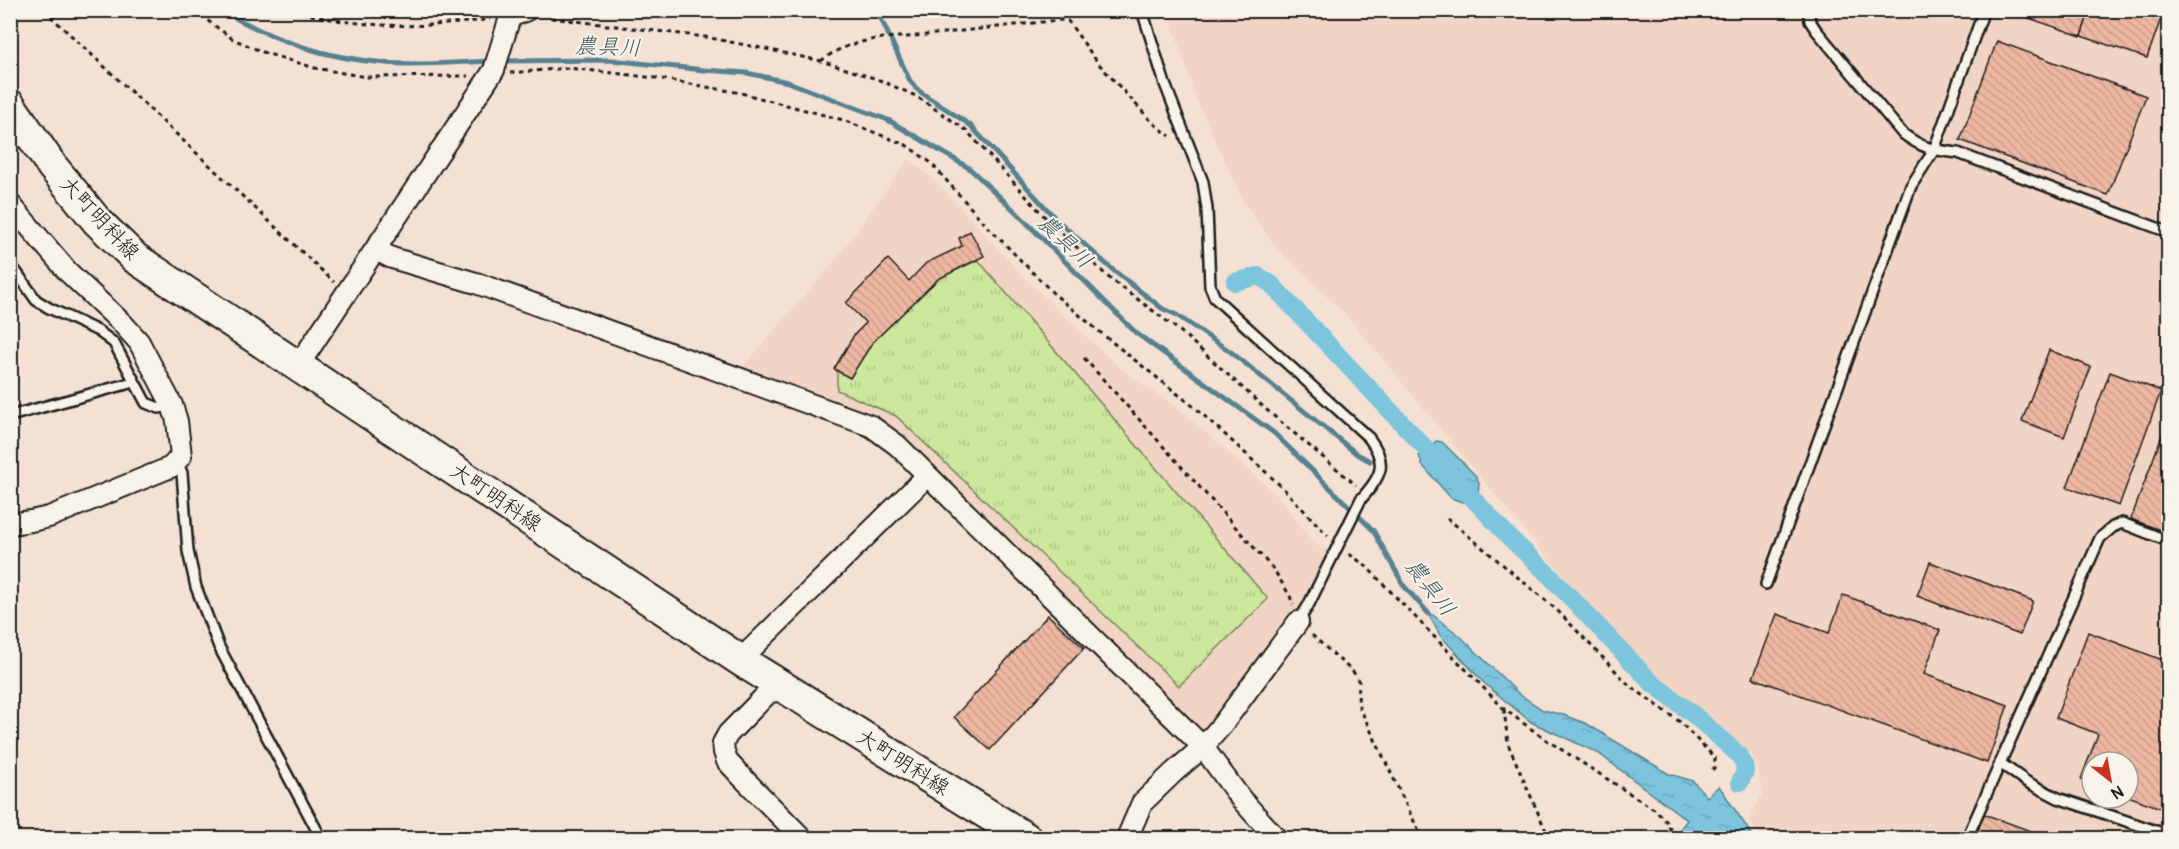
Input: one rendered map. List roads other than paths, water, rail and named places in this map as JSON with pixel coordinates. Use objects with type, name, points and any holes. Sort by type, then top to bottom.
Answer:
[{"type":"main road","name":"大町明科線","points":[[10,105],[52,166],[97,221],[135,258],[740,660],[1026,838]]},
{"type":"street","points":[[297,366],[492,74],[514,17]]},
{"type":"street","points":[[10,204],[68,272],[139,342],[172,405],[181,444],[181,456],[171,466],[49,517],[10,524]]},
{"type":"street","points":[[376,250],[392,258],[476,283],[857,419],[885,436],[1203,747],[1241,799],[1276,838]]},
{"type":"street","points":[[740,660],[927,476]]},
{"type":"street","points":[[1127,838],[1142,803],[1203,747],[1250,689],[1298,622]]},
{"type":"street","points":[[788,690],[769,692],[728,734],[723,743],[727,761],[802,838]]},
{"type":"lane","points":[[1142,10],[1165,84],[1203,182],[1207,209],[1210,286],[1215,298],[1369,438],[1379,451],[1381,464],[1372,486],[1338,542],[1298,622]]},
{"type":"lane","points":[[1808,10],[1810,21],[1816,30],[1902,133],[1918,145],[1958,153],[2169,231]]},
{"type":"lane","points":[[1766,584],[1911,186],[1934,150],[1984,10]]},
{"type":"lane","points":[[10,262],[36,300],[98,331],[114,343],[146,403],[159,408],[172,405]]},
{"type":"lane","points":[[10,416],[134,382]]},
{"type":"lane","points":[[177,461],[182,473],[188,551],[205,614],[219,647],[321,838]]},
{"type":"lane","points":[[1967,838],[2100,538],[2122,523],[2169,541]]},
{"type":"lane","points":[[2000,763],[2027,782],[2058,798],[2169,835]]},
{"type":"water","points":[[1436,441],[1442,442],[1476,476],[1479,483],[1477,503],[1462,502],[1451,498],[1422,465],[1419,455]]},
{"type":"water","points":[[1426,610],[1459,635],[1519,694],[1543,710],[1587,724],[1669,774],[1693,781],[1707,797],[1719,786],[1754,838],[1700,838],[1680,829],[1687,820],[1598,753],[1531,722],[1484,683],[1440,635]]},
{"type":"waterway","name":"農具川","points":[[221,10],[261,31],[300,46],[363,61],[399,64],[493,61]]},
{"type":"waterway","points":[[877,10],[910,81],[919,91],[970,125],[1056,219],[1113,270],[1163,309],[1175,314],[1231,352],[1357,454],[1370,461]]},
{"type":"waterway","name":"農具川","points":[[502,61],[611,60],[747,73],[788,82],[888,120],[969,168],[1136,333],[1274,433],[1373,530],[1404,586],[1429,614]]},
{"type":"waterway","points":[[1235,282],[1258,276],[1271,284],[1510,538],[1550,576],[1652,683],[1694,715],[1739,755],[1745,771],[1740,782]]}]
